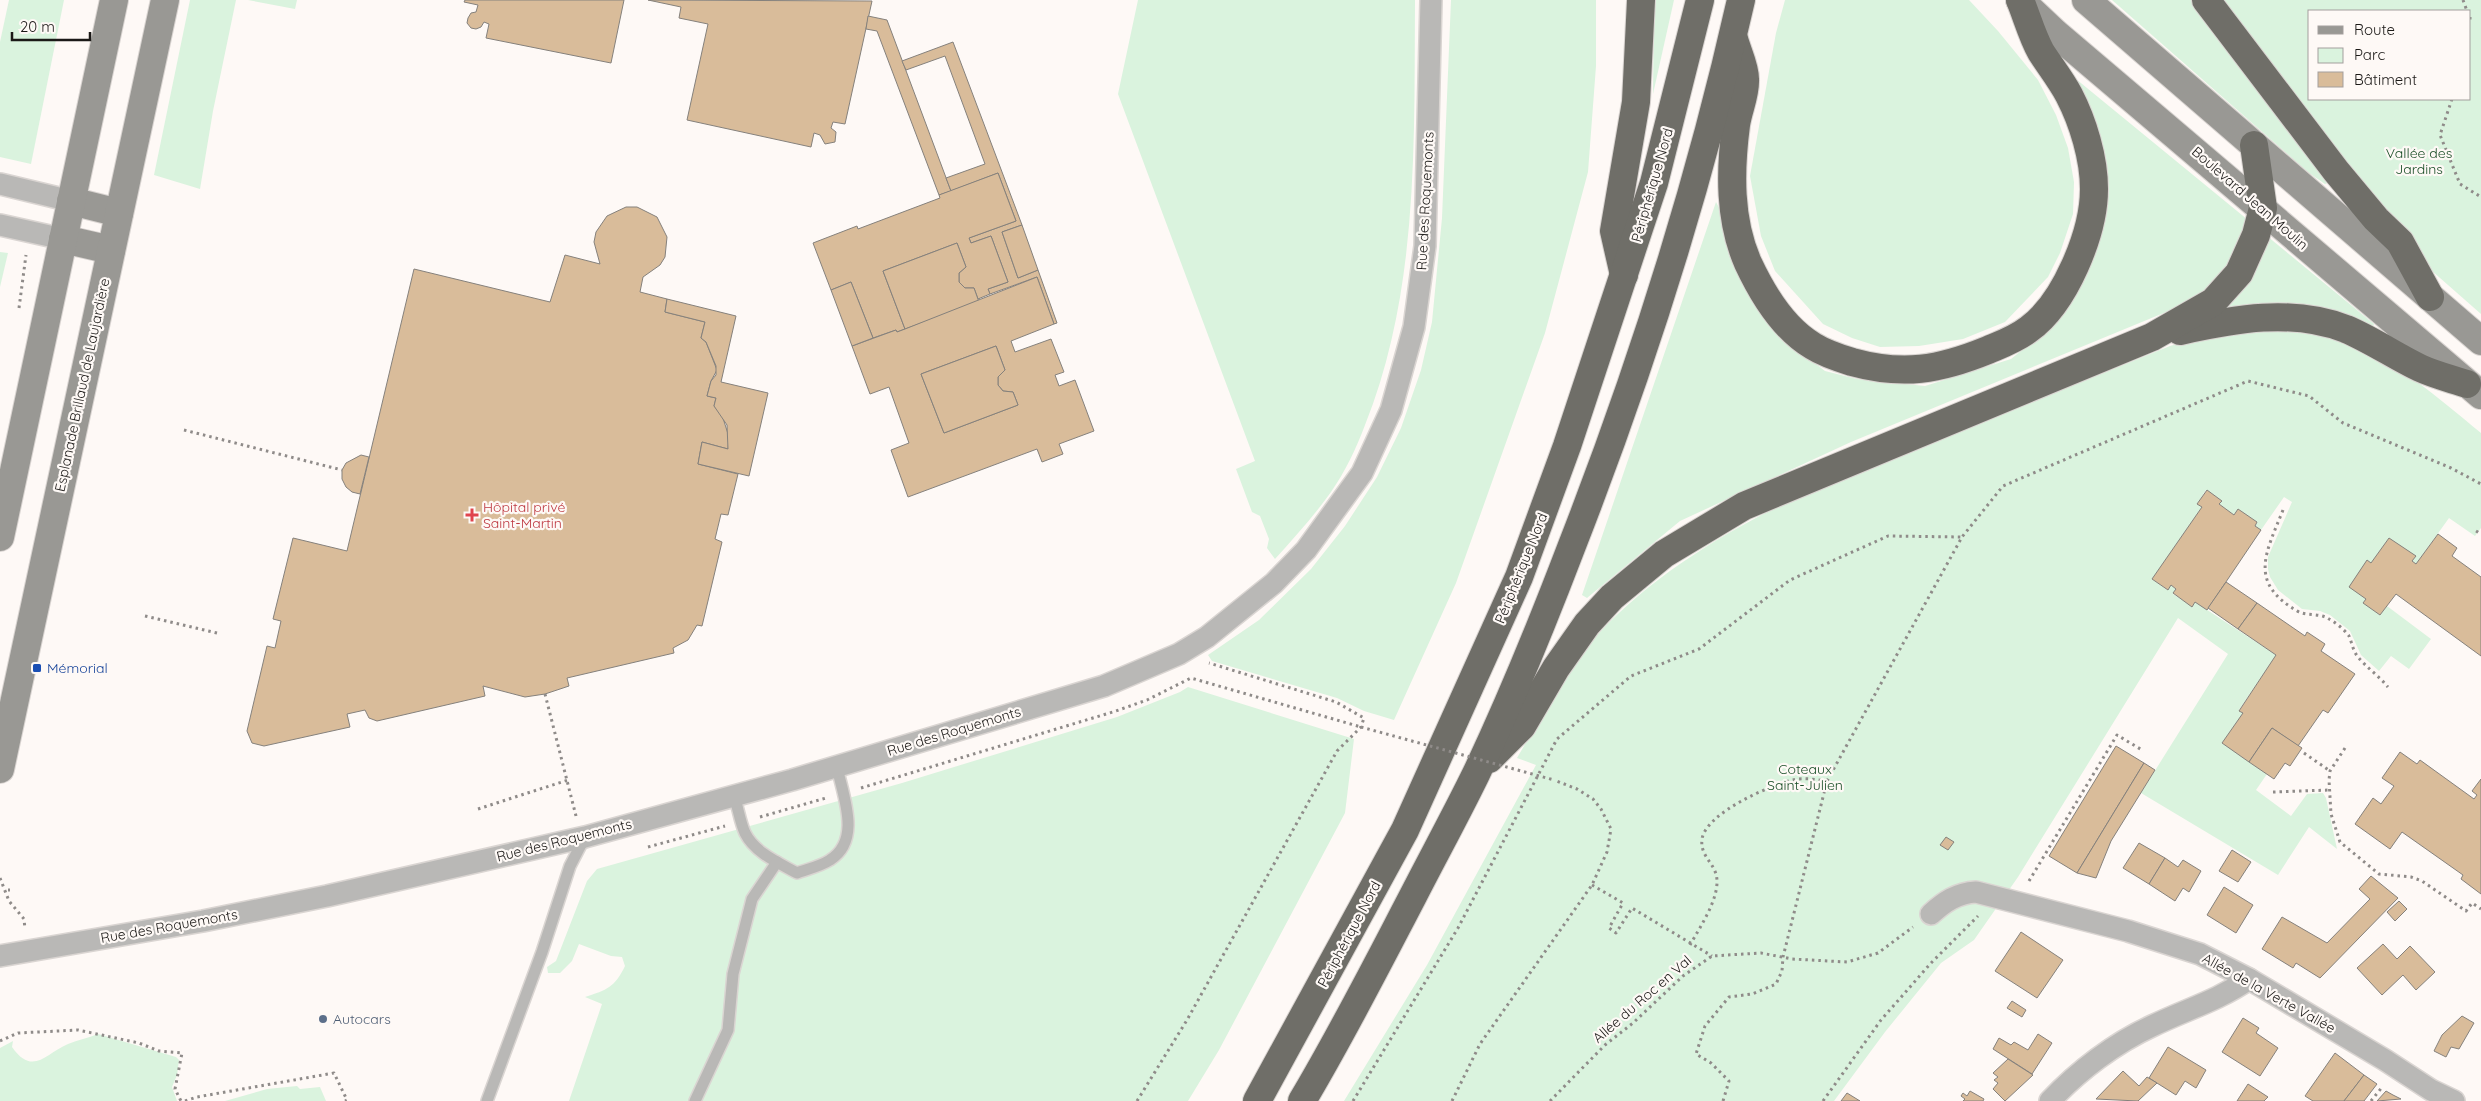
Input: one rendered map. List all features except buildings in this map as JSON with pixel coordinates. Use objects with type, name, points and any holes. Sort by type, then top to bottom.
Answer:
[{"type":"highway","points":[[1624,276],[1614,231],[1636,102],[1641,0]]},
{"type":"highway","name":"Périphérique Nord","points":[[1257,1101],[1302,1022],[1405,830],[1523,568],[1567,446],[1654,183],[1700,0]]},
{"type":"highway","points":[[1302,1101],[1344,1031],[1476,773],[1545,616],[1602,469],[1690,203],[1742,0]]},
{"type":"highway","points":[[1733,36],[1745,79],[1736,123],[1731,171],[1738,234],[1748,263],[1778,315],[1813,347],[1840,358],[1878,369],[1901,371],[1939,368],[2011,341],[2031,328],[2046,313],[2069,279],[2085,242],[2092,216],[2094,188],[2092,170],[2078,113],[2068,93],[2040,50],[2020,0]]},
{"type":"highway","points":[[2206,0],[2336,171],[2376,219],[2400,242],[2430,297]]},
{"type":"highway","points":[[1476,773],[1522,726],[1556,668],[1587,624],[1612,597],[1664,554],[1744,506],[2152,336],[2213,302],[2240,273],[2248,256],[2262,208],[2254,145]]},
{"type":"highway","points":[[2152,336],[2240,318],[2276,317],[2310,321],[2344,328],[2421,368],[2474,389]]},
{"type":"street","points":[[0,537],[114,0]]},
{"type":"street","name":"Esplanade Brillaud de Laujardière","points":[[0,769],[165,0]]},
{"type":"street","name":"Rue des Roquemonts","points":[[0,956],[203,921],[327,896],[585,837],[734,796],[1104,686],[1179,654],[1207,637],[1267,590],[1306,550],[1362,473],[1391,410],[1414,327],[1425,246],[1431,0]]},
{"type":"street","name":"Boulevard Jean Moulin","points":[[2020,0],[2055,33],[2474,389]]},
{"type":"street","points":[[2086,0],[2481,341]]},
{"type":"street","points":[[0,184],[119,213]]},
{"type":"street","points":[[0,225],[111,250]]},
{"type":"street","name":"Allée de la Verte Vallée","points":[[1931,914],[1946,900],[1960,894],[1976,892],[2128,931],[2192,951],[2249,979],[2385,1060],[2431,1090],[2454,1101]]},
{"type":"street","points":[[2050,1101],[2096,1060],[2151,1026],[2227,995],[2249,979]]},
{"type":"lane","points":[[734,796],[745,833],[753,844],[777,862],[797,873],[831,860],[846,843],[849,816],[837,766]]},
{"type":"lane","points":[[487,1101],[542,952],[570,866],[585,837]]},
{"type":"lane","points":[[695,1101],[728,1030],[733,974],[752,899],[777,862]]},
{"type":"path","points":[[2452,100],[2440,135],[2460,184],[2481,197]]},
{"type":"path","points":[[1723,1101],[1729,1081],[1711,1063],[1696,1054],[1705,1026],[1729,997],[1752,994],[1776,984],[1782,971],[1783,957],[1827,781],[1962,538],[2003,486],[2248,381],[2309,396],[2344,423],[2451,468],[2481,484]]},
{"type":"path","points":[[184,430],[342,470]]},
{"type":"path","points":[[2283,510],[2265,556],[2264,569],[2267,579],[2275,592],[2301,613],[2328,618],[2348,634],[2358,657],[2388,687]]},
{"type":"path","points":[[2476,531],[2481,534]]},
{"type":"path","points":[[1353,1101],[1458,928],[1557,739],[1631,676],[1699,648],[1790,580],[1888,536],[1962,538]]},
{"type":"path","points":[[145,616],[217,633]]},
{"type":"path","points":[[1137,1101],[1187,1020],[1336,751],[1361,727],[1364,718],[1336,702],[1205,662]]},
{"type":"path","points":[[864,788],[1116,711],[1147,700],[1191,678],[1554,780],[1577,789],[1593,800],[1609,823],[1610,844],[1592,885],[1480,1044],[1452,1101]]},
{"type":"path","points":[[545,694],[574,806]]},
{"type":"path","points":[[2031,878],[2117,735],[2142,750]]},
{"type":"path","points":[[2345,748],[2330,771],[2329,790],[2336,832],[2340,842],[2379,874],[2411,876],[2433,887],[2466,911],[2472,903],[2481,909]]},
{"type":"path","points":[[2304,753],[2330,771]]},
{"type":"path","points":[[1690,945],[1715,898],[1716,874],[1703,854],[1702,838],[1715,820],[1738,802],[1794,779],[1827,781]]},
{"type":"path","points":[[478,809],[568,780]]},
{"type":"path","points":[[2273,792],[2329,790]]},
{"type":"path","points":[[772,814],[826,798]]},
{"type":"path","points":[[648,847],[718,828]]},
{"type":"path","points":[[0,878],[9,901],[24,919]]},
{"type":"path","points":[[1592,885],[1623,903],[1609,928],[1616,933],[1632,908],[1690,945],[1712,956]]},
{"type":"path","points":[[1822,1101],[1881,1020],[1954,938],[1998,897]]},
{"type":"path","name":"Allée du Roc en Val","points":[[1550,1101],[1605,1045],[1633,1023],[1683,976],[1712,956],[1761,953],[1783,957],[1847,962],[1869,957],[1895,941],[1931,914]]},
{"type":"path","points":[[0,1041],[18,1033],[78,1030],[140,1043],[159,1051],[182,1053],[175,1089],[181,1101]]},
{"type":"path","points":[[185,1101],[197,1096],[334,1072],[347,1100],[345,1101]]},
{"type":"path","points":[[2371,1101],[2386,1082]]},
{"type":"green space","points":[[9,0],[64,0],[31,164],[0,157],[0,42]]},
{"type":"green space","points":[[190,0],[236,0],[213,111],[200,189],[154,175]]},
{"type":"green space","points":[[248,0],[297,0],[295,9]]},
{"type":"green space","points":[[1138,0],[1415,0],[1413,162],[1410,216],[1395,322],[1383,374],[1362,434],[1341,476],[1318,510],[1275,559],[1267,548],[1269,539],[1260,516],[1252,512],[1236,469],[1255,461],[1118,94]]},
{"type":"green space","points":[[1451,0],[1596,0],[1596,66],[1588,172],[1545,333],[1456,583],[1394,720],[1364,711],[1337,698],[1212,661],[1208,655],[1259,620],[1311,569],[1345,526],[1377,477],[1401,428],[1421,370],[1432,322],[1442,218]]},
{"type":"green space","points":[[1654,0],[1674,0],[1653,94]]},
{"type":"green space","points":[[1785,0],[1969,0],[1998,31],[2038,80],[2056,115],[2068,148],[2074,182],[2073,214],[2060,253],[2048,277],[2005,322],[1963,339],[1919,346],[1880,347],[1852,338],[1823,324],[1775,271],[1761,236],[1750,176],[1776,33]]},
{"type":"green space","points":[[2112,0],[2191,0],[2330,182],[2325,184],[2309,173]]},
{"type":"green space","name":"Vallée des Jardins","points":[[2218,0],[2481,0],[2481,314],[2415,256]]},
{"type":"green space","points":[[2076,79],[2248,220],[2234,260],[2221,277],[2188,303],[1851,442],[1680,521],[1587,598],[1582,595],[1716,202],[1790,344],[1825,371],[1857,379],[1925,386],[2011,359],[2051,327],[2101,230],[2083,104]]},
{"type":"green space","points":[[2267,236],[2374,324],[2372,329],[2209,316],[2235,295],[2258,267]]},
{"type":"green space","points":[[0,252],[8,253],[0,287]]},
{"type":"green space","name":"Coteaux Saint-Julien","points":[[2266,330],[2320,336],[2358,347],[2414,379],[2481,433],[2481,528],[2475,536],[2449,518],[2416,564],[2412,561],[2415,556],[2389,538],[2371,563],[2367,560],[2366,599],[2363,603],[2380,615],[2387,606],[2431,639],[2409,669],[2391,656],[2379,671],[2361,655],[2350,631],[2330,615],[2320,611],[2302,609],[2278,590],[2270,577],[2268,557],[2292,502],[2284,497],[2261,530],[2255,526],[2257,522],[2238,509],[2234,515],[2219,504],[2222,501],[2206,490],[2197,504],[2202,507],[2152,579],[2167,590],[2171,585],[2176,589],[2173,594],[2192,606],[2195,602],[2276,655],[2239,710],[2243,713],[2222,743],[2267,774],[2256,790],[2291,816],[2307,794],[2323,793],[2326,798],[2337,849],[2309,827],[2278,875],[2141,793],[2228,654],[2178,618],[2018,877],[1974,940],[1941,963],[1885,1032],[1834,1101],[1344,1101],[1427,965],[1536,765],[1517,758],[1545,710],[1564,678],[1586,648],[1620,612],[1643,592],[1693,555],[1719,539],[1801,495],[2170,346],[2202,337]]},
{"type":"green space","points":[[1188,687],[1354,739],[1345,813],[1219,1050],[1188,1101],[569,1101],[602,1004],[585,997],[610,987],[618,979],[625,966],[622,957],[611,956],[579,944],[572,961],[560,973],[548,973],[547,967],[556,961],[587,881],[597,869],[902,783],[1117,717]]},
{"type":"green space","points":[[98,1034],[176,1057],[179,1060],[177,1075],[172,1087],[177,1101],[0,1101],[0,1048],[13,1041],[12,1047],[20,1056],[33,1062],[68,1044]]},
{"type":"green space","points":[[297,1086],[300,1089],[320,1087],[326,1101],[225,1101],[267,1089]]},
{"type":"place","name":"Hôpital privé Saint-Martin","points":[[472,515]]},
{"type":"place","name":"Mémorial","points":[[37,668]]},
{"type":"place","name":"Autocars","points":[[323,1019]]}]
